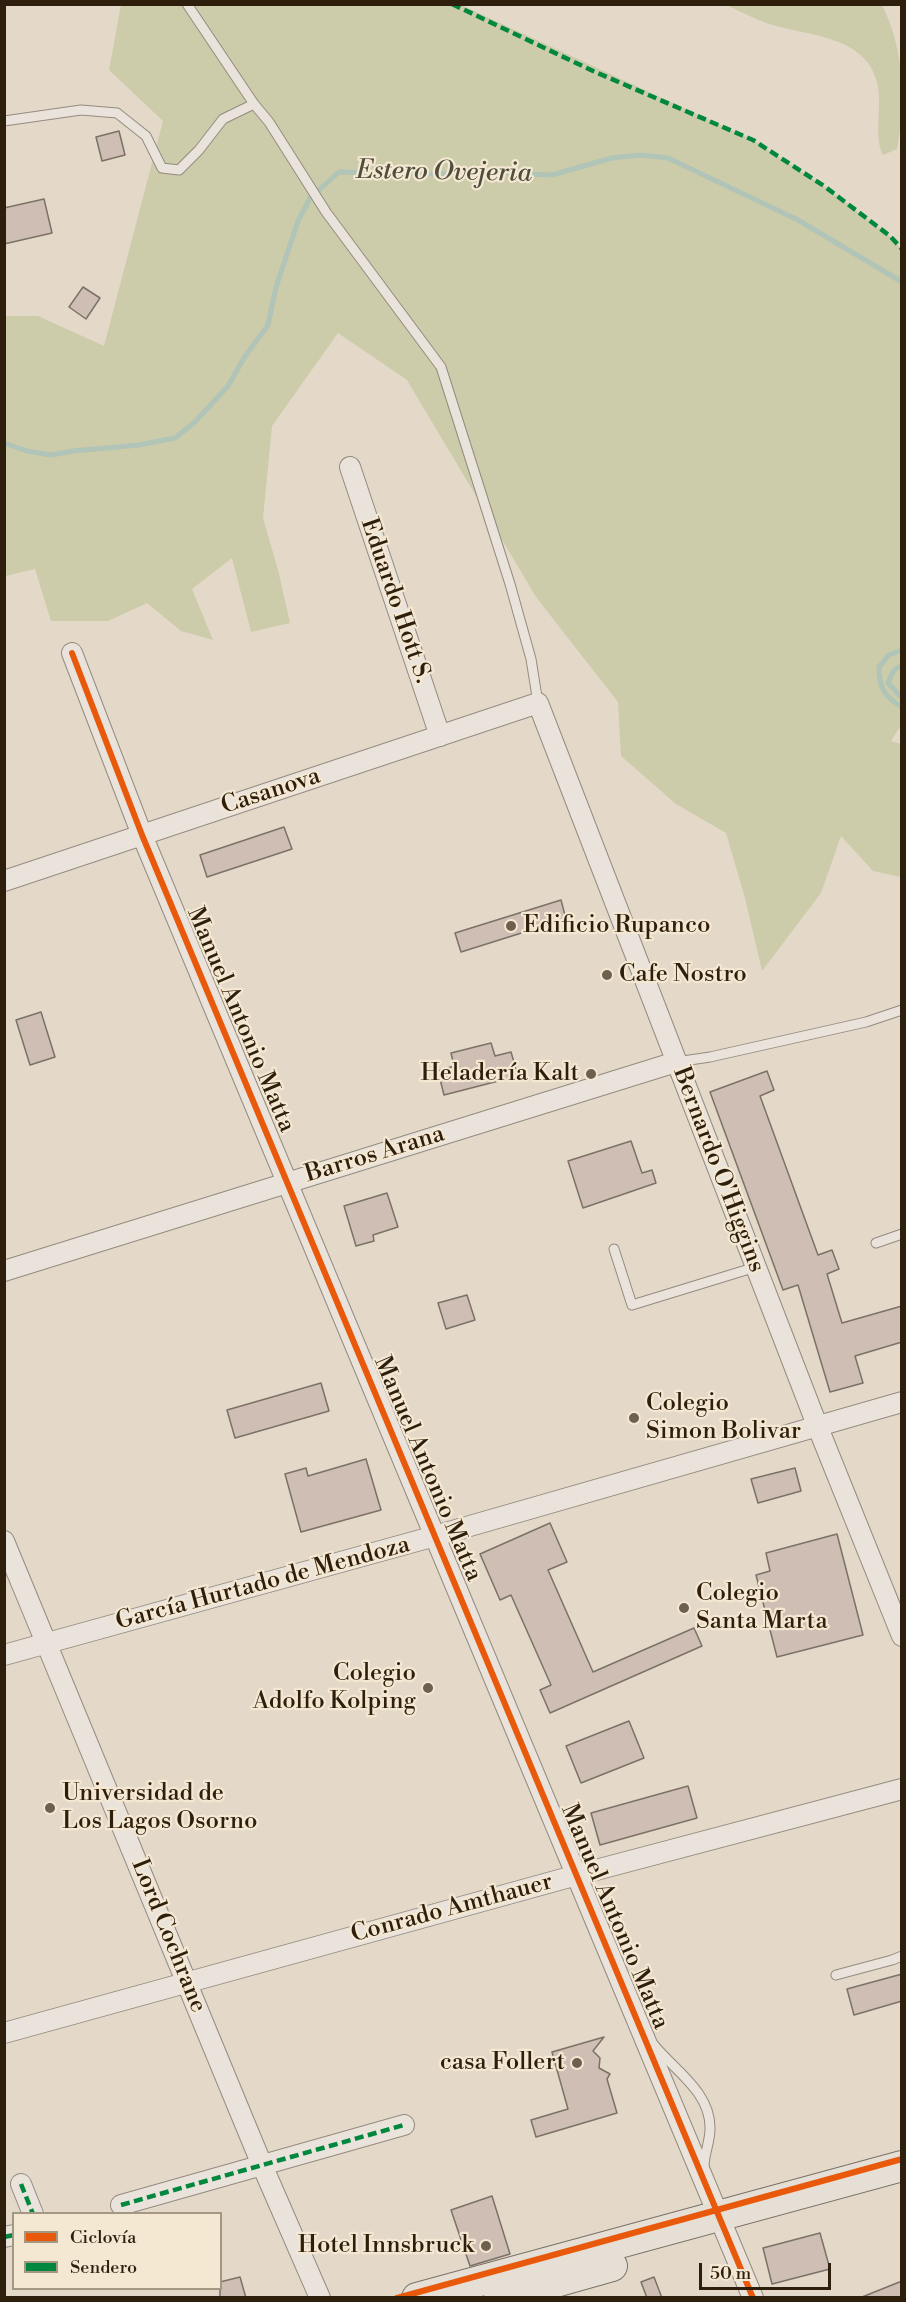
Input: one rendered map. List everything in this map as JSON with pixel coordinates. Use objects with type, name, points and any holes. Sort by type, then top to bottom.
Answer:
[{"type":"main road","points":[[499,2298],[902,2166]]},
{"type":"main road","points":[[417,2298],[722,2225],[902,2187]]},
{"type":"street","name":"Eduardo Hott S.","points":[[350,467],[440,735]]},
{"type":"street","name":"Manuel Antonio Matta","points":[[72,653],[142,835],[753,2298]]},
{"type":"street","name":"Casanova","points":[[4,881],[538,703]]},
{"type":"street","name":"Bernardo O'Higgins","points":[[538,703],[817,1425],[902,1636]]},
{"type":"street","name":"Barros Arana","points":[[4,1271],[676,1062]]},
{"type":"street","name":"García Hurtado de Mendoza","points":[[4,1655],[435,1536],[902,1402]]},
{"type":"street","name":"Lord Cochrane","points":[[4,1541],[262,2165],[320,2298]]},
{"type":"street","name":"Conrado Amthauer","points":[[4,2033],[577,1875],[902,1789]]},
{"type":"street","points":[[121,2205],[404,2125]]},
{"type":"street","points":[[21,2184],[32,2212]]},
{"type":"lane","points":[[187,4],[254,104],[269,122],[326,212],[441,367],[510,584],[531,659],[538,703]]},
{"type":"lane","points":[[4,122],[81,110],[117,113],[146,136],[162,168],[179,170],[199,150],[223,119],[254,104]]},
{"type":"lane","points":[[676,1062],[710,1057],[866,1022],[902,1010]]},
{"type":"lane","points":[[876,1243],[902,1234]]},
{"type":"lane","points":[[614,1249],[632,1305],[756,1267]]},
{"type":"lane","points":[[836,1975],[902,1956]]},
{"type":"lane","points":[[638,2024],[694,2087],[706,2110],[710,2129],[703,2179]]},
{"type":"green space","points":[[121,5],[461,5],[753,140],[824,186],[890,236],[901,249],[902,724],[891,741],[901,744],[901,877],[873,871],[841,836],[821,893],[762,971],[745,898],[726,833],[676,804],[621,756],[618,702],[536,597],[407,380],[338,333],[272,426],[263,518],[290,623],[251,632],[232,558],[192,589],[213,640],[181,631],[147,603],[108,621],[51,621],[35,569],[5,576],[5,316],[38,316],[104,346],[163,121],[109,70]]},
{"type":"green space","points":[[727,5],[882,5],[895,39],[901,76],[902,113],[897,149],[883,155],[880,148],[879,91],[870,67],[860,55],[848,46],[833,40],[769,24]]},
{"type":"building","points":[[119,131],[125,155],[102,161],[96,137]]},
{"type":"building","points":[[44,199],[52,233],[4,244],[4,208]]},
{"type":"building","points":[[83,287],[100,298],[86,319],[69,307]]},
{"type":"building","points":[[284,827],[292,849],[207,877],[200,855]]},
{"type":"building","name":"Edificio Rupanco","points":[[561,900],[566,919],[461,952],[455,933]]},
{"type":"building","points":[[41,1012],[55,1057],[30,1065],[16,1020]]},
{"type":"building","points":[[491,1043],[495,1056],[511,1052],[518,1076],[444,1095],[438,1071],[454,1066],[451,1053]]},
{"type":"building","points":[[767,1071],[774,1090],[760,1096],[818,1255],[832,1250],[839,1269],[827,1274],[842,1323],[902,1306],[902,1342],[855,1356],[863,1383],[830,1392],[798,1285],[783,1290],[710,1092]]},
{"type":"building","points":[[631,1141],[642,1173],[652,1170],[656,1183],[583,1208],[568,1161]]},
{"type":"building","points":[[387,1193],[398,1227],[373,1235],[374,1241],[356,1246],[344,1206]]},
{"type":"building","points":[[467,1295],[475,1320],[446,1329],[438,1303]]},
{"type":"building","points":[[321,1383],[329,1411],[235,1438],[227,1410]]},
{"type":"building","points":[[366,1459],[381,1510],[301,1532],[285,1474],[306,1468],[308,1476]]},
{"type":"building","points":[[795,1468],[801,1491],[758,1503],[751,1479]]},
{"type":"building","points":[[550,1523],[567,1562],[548,1570],[593,1672],[694,1628],[702,1646],[550,1713],[540,1690],[551,1685],[511,1595],[500,1600],[480,1554]]},
{"type":"building","points":[[837,1534],[863,1635],[777,1657],[756,1575],[770,1571],[766,1553]]},
{"type":"building","points":[[629,1721],[644,1758],[581,1783],[566,1746]]},
{"type":"building","points":[[688,1786],[697,1818],[600,1845],[591,1813]]},
{"type":"building","points":[[902,1974],[902,2001],[854,2015],[847,1989]]},
{"type":"building","points":[[604,2037],[593,2051],[600,2058],[599,2068],[610,2074],[607,2079],[617,2113],[536,2137],[531,2120],[568,2109],[552,2052]]},
{"type":"building","points":[[492,2196],[510,2254],[470,2266],[451,2210]]},
{"type":"building","points":[[820,2233],[830,2269],[772,2284],[763,2248]]},
{"type":"building","points":[[240,2277],[246,2298],[220,2298],[222,2282]]},
{"type":"building","points":[[654,2277],[662,2298],[647,2298],[641,2282]]},
{"type":"building","points":[[902,2281],[902,2298],[862,2298],[862,2297]]},
{"type":"waterway","name":"Estero Ovejeria","points":[[4,443],[27,451],[51,455],[139,445],[175,438],[195,422],[228,386],[244,358],[268,325],[276,287],[298,221],[310,198],[339,172],[439,174],[487,172],[552,175],[612,158],[640,155],[668,158],[798,220],[902,282]]},
{"type":"waterway","name":"Estero Ovejeria","points":[[902,650],[889,655],[879,667],[884,691],[902,707]]},
{"type":"waterway","name":"Estero Ovejeria","points":[[902,665],[894,670],[888,683],[902,698]]},
{"type":"marked path","points":[[452,4],[593,71],[753,140],[824,186],[890,236],[902,249]]},
{"type":"marked path","points":[[121,2205],[404,2125]]},
{"type":"marked path","points":[[21,2184],[32,2212]]},
{"type":"marked path","points":[[4,2237],[12,2235]]},
{"type":"cycle path","points":[[72,653],[142,835],[753,2298]]},
{"type":"cycle path","points":[[397,2298],[902,2159]]},
{"type":"place","name":"Edificio Rupanco","points":[[511,926]]},
{"type":"place","name":"Cafe Nostro","points":[[607,975]]},
{"type":"place","name":"Heladería Kalt","points":[[591,1074]]},
{"type":"place","name":"Colegio Simon Bolivar","points":[[634,1418]]},
{"type":"place","name":"Colegio Santa Marta","points":[[684,1608]]},
{"type":"place","name":"Colegio Adolfo Kolping","points":[[428,1688]]},
{"type":"place","name":"Universidad de Los Lagos Osorno","points":[[50,1808]]},
{"type":"place","name":"casa Follert","points":[[577,2063]]},
{"type":"place","name":"Hotel Innsbruck","points":[[486,2246]]}]
